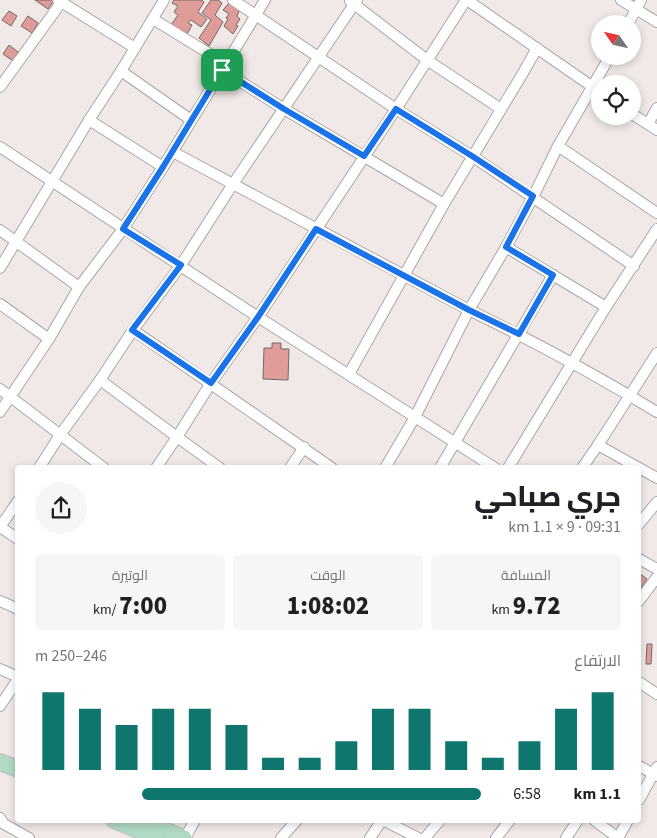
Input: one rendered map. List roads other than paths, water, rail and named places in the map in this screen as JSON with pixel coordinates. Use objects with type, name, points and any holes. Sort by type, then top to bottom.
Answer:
[{"type":"main road","points":[[0,762],[15,768]]},
{"type":"main road","points":[[0,773],[15,779]]},
{"type":"main road","points":[[121,823],[157,838]]},
{"type":"main road","points":[[148,823],[184,838]]},
{"type":"street","points":[[0,268],[164,0]]},
{"type":"street","points":[[234,0],[396,109],[533,196],[634,266]]},
{"type":"street","points":[[0,412],[49,339],[80,287],[123,229],[173,152],[265,0]]},
{"type":"street","points":[[158,465],[178,438],[211,383],[258,317],[396,109],[466,0],[591,86]]},
{"type":"street","points":[[621,0],[638,4],[657,22]]},
{"type":"street","points":[[0,87],[61,1],[135,48]]},
{"type":"street","points":[[41,465],[132,330],[181,265],[354,1],[427,60],[501,109]]},
{"type":"street","points":[[153,20],[284,109],[444,204]]},
{"type":"street","points":[[349,374],[444,204],[537,48]]},
{"type":"street","points":[[121,71],[191,120]]},
{"type":"street","points":[[387,465],[415,417],[469,310],[506,247],[558,146],[591,96]]},
{"type":"street","points":[[641,120],[653,127],[657,108]]},
{"type":"street","points":[[89,120],[163,167]]},
{"type":"street","points":[[558,146],[657,213]]},
{"type":"street","points":[[0,147],[258,317],[490,465]]},
{"type":"street","points":[[173,152],[404,276],[519,334],[657,412]]},
{"type":"street","points":[[510,465],[606,307],[657,229]]},
{"type":"street","points":[[0,230],[80,287]]},
{"type":"street","points":[[506,247],[606,307]]},
{"type":"street","points":[[442,465],[553,275]]},
{"type":"street","points":[[0,304],[49,339]]},
{"type":"street","points":[[132,330],[328,465]]},
{"type":"street","points":[[584,465],[657,353]]},
{"type":"street","points":[[100,380],[216,465]]},
{"type":"street","points":[[0,389],[100,465]]},
{"type":"street","points":[[598,445],[634,465]]},
{"type":"street","points":[[292,465],[304,448]]},
{"type":"street","points":[[641,469],[657,478]]},
{"type":"street","points":[[641,522],[657,502]]},
{"type":"street","points":[[15,505],[0,527],[15,537]]},
{"type":"street","points":[[641,560],[657,570]]},
{"type":"street","points":[[641,598],[657,577]]},
{"type":"street","points":[[0,601],[15,608]]},
{"type":"street","points":[[0,669],[15,676]]},
{"type":"street","points":[[0,706],[15,683]]},
{"type":"street","points":[[641,683],[657,694]]},
{"type":"street","points":[[641,767],[656,772],[641,797]]},
{"type":"street","points":[[0,818],[4,824],[29,838]]},
{"type":"street","points":[[184,838],[193,823]]},
{"type":"street","points":[[281,838],[294,823]]},
{"type":"street","points":[[370,838],[381,823]]},
{"type":"street","points":[[389,823],[419,838],[436,823]]},
{"type":"street","points":[[496,838],[508,823]]},
{"type":"street","points":[[566,838],[576,823]]},
{"type":"street","points":[[598,823],[618,838],[626,823]]}]
